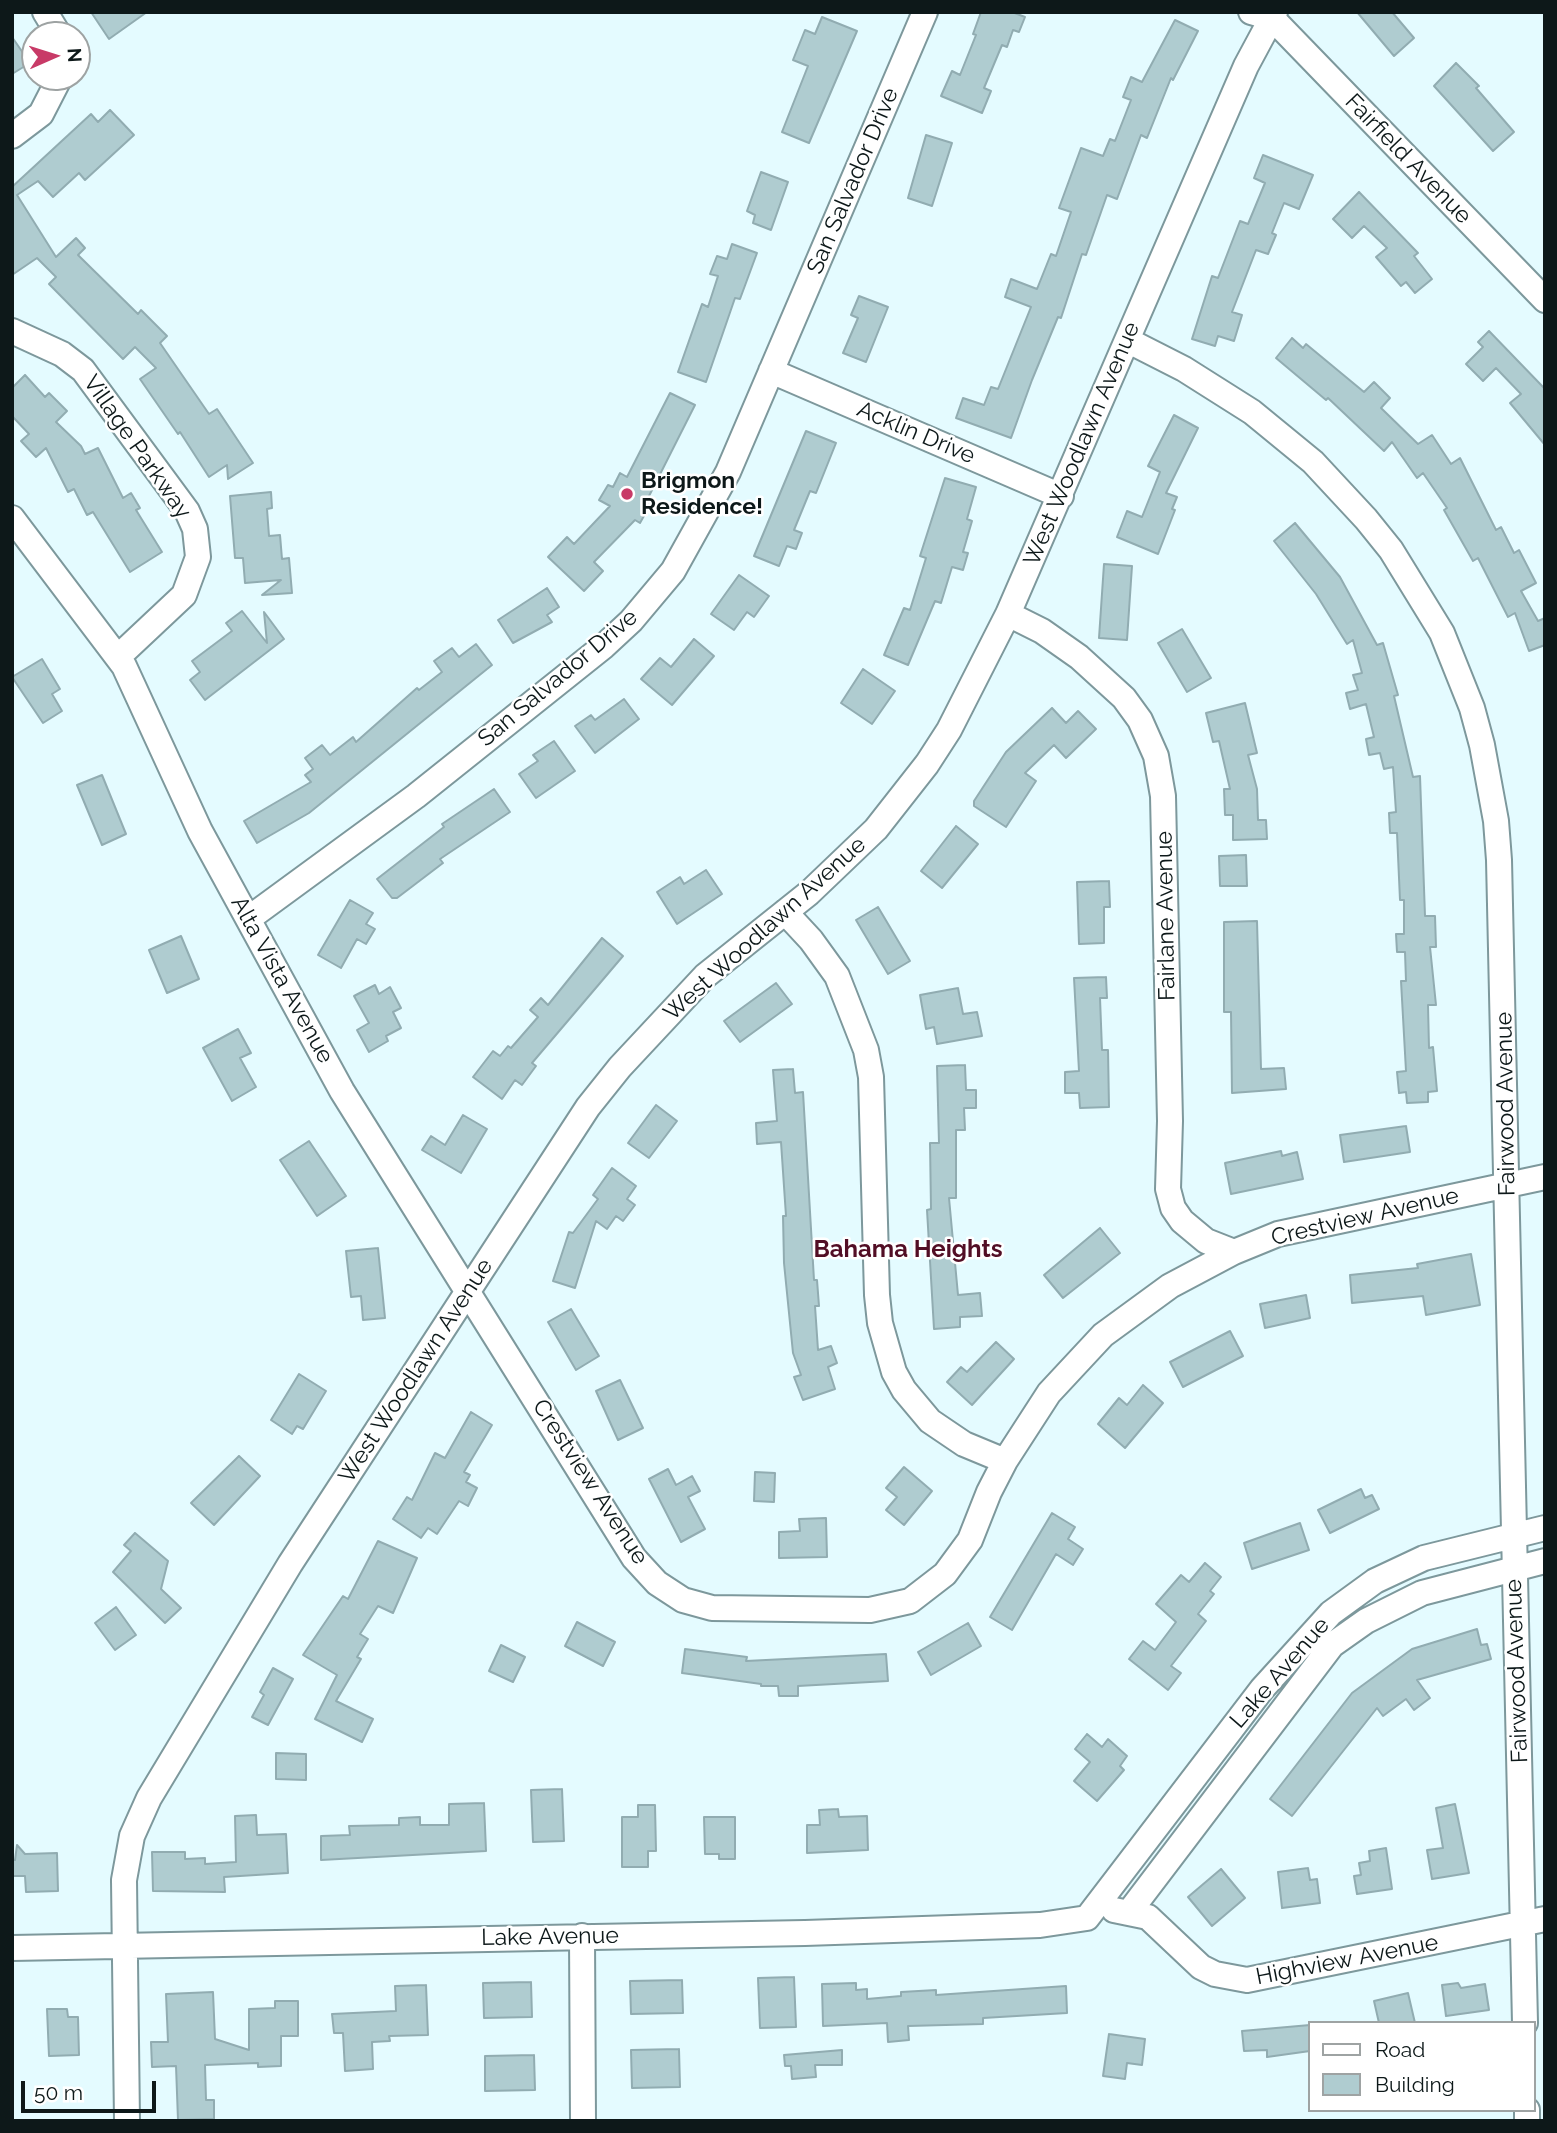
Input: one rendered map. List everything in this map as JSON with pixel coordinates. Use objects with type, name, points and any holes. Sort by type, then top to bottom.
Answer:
[{"type":"street","name":"San Salvador Drive","points":[[248,919],[415,796],[631,621],[673,570],[708,511],[925,12]]},
{"type":"street","name":"Fairfield Avenue","points":[[1266,14],[1545,300]]},
{"type":"street","name":"West Woodlawn Avenue","points":[[127,2121],[124,1945],[126,1858],[144,1807],[290,1564],[470,1290],[559,1148],[620,1068],[705,976],[785,912],[876,829],[919,775],[970,694],[1061,496],[1266,14]]},
{"type":"street","points":[[12,135],[41,114],[53,91]]},
{"type":"street","name":"Village Parkway","points":[[12,331],[62,354],[83,370],[187,511],[195,529],[198,557],[184,595],[118,657]]},
{"type":"street","name":"Fairwood Avenue","points":[[1127,340],[1218,389],[1283,436],[1340,489],[1391,550],[1442,633],[1479,733],[1496,821],[1508,1184],[1514,1568],[1533,1922],[1525,2021]]},
{"type":"street","name":"Acklin Drive","points":[[771,370],[1061,496]]},
{"type":"street","name":"Alta Vista Avenue","points":[[12,518],[118,657],[137,691],[200,831],[342,1091],[470,1290]]},
{"type":"street","name":"Fairlane Avenue","points":[[1008,614],[1042,631],[1079,657],[1124,698],[1140,720],[1156,756],[1163,796],[1170,1121],[1168,1189],[1173,1208],[1193,1232],[1220,1248],[1234,1252]]},
{"type":"street","points":[[785,912],[811,940],[837,976],[866,1049],[871,1077],[877,1295],[880,1323],[894,1372],[904,1390],[930,1421],[964,1444],[1005,1461]]},
{"type":"street","name":"Crestview Avenue","points":[[470,1290],[635,1558],[663,1588],[697,1605],[712,1608],[870,1610],[910,1601],[945,1574],[965,1549],[1005,1461],[1049,1392],[1103,1335],[1170,1286],[1234,1252],[1278,1234],[1545,1177]]},
{"type":"street","name":"Lake Avenue","points":[[1087,1918],[1262,1689],[1331,1613],[1363,1589],[1424,1558],[1545,1528]]},
{"type":"street","name":"Lake Avenue","points":[[12,1948],[1040,1926],[1087,1918],[1113,1910],[1130,1911],[1332,1645],[1366,1621],[1422,1593],[1545,1561]]},
{"type":"street","name":"Highview Avenue","points":[[1130,1911],[1159,1924],[1201,1967],[1231,1979],[1247,1980],[1533,1922]]},
{"type":"street","points":[[582,1936],[583,2121]]},
{"type":"building","points":[[91,12],[147,12],[109,39]]},
{"type":"building","points":[[981,12],[1012,12],[1025,17],[1019,32],[1013,30],[1007,47],[1002,45],[984,88],[991,91],[982,113],[941,96],[952,71],[960,75],[976,35],[973,34]]},
{"type":"building","points":[[1357,12],[1392,12],[1414,38],[1394,56]]},
{"type":"building","points":[[822,17],[857,31],[809,143],[782,132],[808,66],[793,60],[805,30],[815,34]]},
{"type":"building","points":[[1175,20],[1198,31],[1173,80],[1171,78],[1147,138],[1141,135],[1117,199],[1107,195],[1086,255],[1082,254],[1061,318],[1058,317],[1011,438],[956,418],[963,398],[984,405],[991,387],[998,389],[1031,307],[1005,297],[1011,279],[1037,289],[1051,254],[1056,256],[1071,212],[1059,208],[1081,148],[1103,156],[1110,139],[1115,141],[1131,100],[1123,97],[1131,77],[1142,82]]},
{"type":"building","points":[[12,37],[21,50],[21,68],[12,74]]},
{"type":"building","points":[[1456,63],[1479,86],[1476,88],[1514,132],[1493,151],[1434,86]]},
{"type":"building","points":[[110,110],[134,135],[85,180],[79,173],[53,197],[38,181],[17,195],[56,257],[76,238],[85,248],[78,255],[138,314],[141,310],[167,336],[160,343],[209,414],[217,409],[253,463],[228,479],[227,465],[209,477],[180,432],[178,434],[140,379],[156,368],[135,347],[123,359],[49,284],[56,277],[37,258],[12,275],[12,187],[91,114],[98,122]]},
{"type":"building","points":[[926,135],[952,143],[932,206],[908,198]]},
{"type":"building","points":[[1263,155],[1313,175],[1299,209],[1284,203],[1272,233],[1276,235],[1268,254],[1256,250],[1232,312],[1242,315],[1234,341],[1218,336],[1215,346],[1192,339],[1212,276],[1218,278],[1240,221],[1248,224],[1265,183],[1254,178]]},
{"type":"building","points":[[761,172],[788,182],[771,230],[753,223],[755,215],[747,211]]},
{"type":"building","points":[[1359,192],[1418,253],[1414,256],[1432,279],[1415,293],[1406,282],[1401,286],[1376,257],[1387,248],[1364,226],[1352,238],[1333,219]]},
{"type":"building","points":[[732,244],[757,253],[740,299],[735,298],[706,382],[678,372],[702,304],[708,307],[718,276],[710,274],[717,256],[727,259]]},
{"type":"building","points":[[859,296],[888,307],[866,362],[843,353],[858,318],[851,315]]},
{"type":"building","points":[[1489,331],[1545,389],[1545,445],[1510,403],[1521,394],[1496,368],[1483,381],[1466,364],[1483,347],[1478,342]]},
{"type":"building","points":[[1292,338],[1303,348],[1306,344],[1364,392],[1374,382],[1390,398],[1381,408],[1418,444],[1432,435],[1451,464],[1460,458],[1496,530],[1501,527],[1514,553],[1519,550],[1536,583],[1521,591],[1538,621],[1545,618],[1545,645],[1529,651],[1515,613],[1508,617],[1478,558],[1473,561],[1444,510],[1447,508],[1423,473],[1417,478],[1392,442],[1384,451],[1328,398],[1326,400],[1276,358]]},
{"type":"building","points":[[25,375],[45,397],[49,393],[67,411],[56,422],[81,446],[85,454],[98,448],[123,498],[131,493],[140,508],[136,510],[162,552],[130,572],[93,512],[87,515],[74,489],[68,492],[46,448],[36,457],[21,441],[29,434],[12,416],[12,388]]},
{"type":"building","points":[[670,393],[695,405],[646,502],[650,505],[640,523],[635,520],[594,562],[603,571],[584,591],[548,557],[567,537],[574,544],[610,506],[599,500],[608,485],[613,487],[620,473],[627,477]]},
{"type":"building","points":[[1174,415],[1198,428],[1166,493],[1177,497],[1172,509],[1175,510],[1158,554],[1117,537],[1127,511],[1142,517],[1160,472],[1148,466]]},
{"type":"building","points":[[806,431],[836,443],[816,493],[810,491],[794,530],[802,533],[796,549],[787,546],[779,566],[754,556]]},
{"type":"building","points":[[945,478],[976,487],[967,519],[972,521],[963,552],[968,553],[963,570],[952,567],[941,603],[935,601],[908,665],[884,655],[904,608],[910,610],[926,558],[920,556]]},
{"type":"building","points":[[271,492],[272,508],[267,509],[269,536],[280,535],[282,559],[289,558],[292,593],[262,595],[281,580],[245,583],[243,558],[235,558],[230,496]]},
{"type":"building","points":[[1295,523],[1340,577],[1377,645],[1383,643],[1398,695],[1394,696],[1413,777],[1420,776],[1425,916],[1435,916],[1436,947],[1430,947],[1436,1005],[1428,1005],[1429,1048],[1433,1047],[1437,1091],[1428,1092],[1428,1102],[1407,1103],[1406,1092],[1399,1093],[1397,1072],[1406,1071],[1401,981],[1406,981],[1405,952],[1397,952],[1396,934],[1404,934],[1404,900],[1400,900],[1397,833],[1390,833],[1389,813],[1396,812],[1393,767],[1384,769],[1380,753],[1369,755],[1366,739],[1374,737],[1366,704],[1350,709],[1346,693],[1358,690],[1353,675],[1362,673],[1353,640],[1347,644],[1316,594],[1274,541]]},
{"type":"building","points":[[1104,564],[1132,566],[1127,640],[1099,638]]},
{"type":"building","points":[[739,575],[769,596],[754,617],[747,612],[734,630],[711,614]]},
{"type":"building","points":[[547,588],[559,607],[547,615],[552,622],[513,643],[498,620]]},
{"type":"building","points":[[242,611],[267,643],[264,612],[284,639],[205,700],[190,680],[200,672],[192,661],[232,631],[226,623]]},
{"type":"building","points":[[1182,629],[1211,678],[1187,692],[1158,643]]},
{"type":"building","points":[[694,639],[714,656],[672,705],[641,679],[660,658],[671,667]]},
{"type":"building","points":[[476,644],[492,665],[309,813],[257,843],[244,821],[311,782],[305,775],[313,769],[305,758],[322,745],[330,755],[353,737],[356,742],[417,688],[419,690],[442,672],[434,661],[452,648],[459,657]]},
{"type":"building","points":[[42,659],[60,689],[52,694],[62,711],[43,723],[12,677]]},
{"type":"building","points":[[863,669],[895,691],[872,724],[841,703]]},
{"type":"building","points":[[624,699],[639,719],[595,753],[575,726],[591,715],[595,720]]},
{"type":"building","points":[[1245,703],[1257,753],[1248,755],[1257,789],[1258,820],[1266,820],[1267,839],[1233,840],[1233,815],[1225,815],[1224,789],[1230,789],[1219,741],[1213,742],[1206,713]]},
{"type":"building","points":[[1052,708],[1066,723],[1078,711],[1096,729],[1066,758],[1054,745],[1025,773],[1036,781],[1006,827],[974,806],[974,801],[1006,752]]},
{"type":"building","points":[[554,741],[575,771],[536,798],[519,774],[538,761],[533,755]]},
{"type":"building","points":[[102,775],[126,834],[102,845],[77,785]]},
{"type":"building","points":[[494,789],[510,812],[440,859],[443,863],[397,898],[392,898],[377,879],[444,827],[442,824]]},
{"type":"building","points":[[956,826],[978,844],[942,888],[921,871]]},
{"type":"building","points":[[1246,855],[1247,886],[1220,886],[1219,856]]},
{"type":"building","points":[[706,870],[722,894],[677,924],[657,892],[680,877],[684,884]]},
{"type":"building","points":[[1109,881],[1110,907],[1104,907],[1104,943],[1079,944],[1077,882]]},
{"type":"building","points":[[350,900],[373,913],[366,924],[375,929],[366,944],[357,939],[341,968],[318,955]]},
{"type":"building","points":[[878,907],[910,961],[888,974],[856,920]]},
{"type":"building","points":[[1257,921],[1261,1069],[1284,1068],[1286,1089],[1232,1093],[1231,1012],[1224,1012],[1224,922]]},
{"type":"building","points":[[181,936],[199,979],[167,993],[149,950]]},
{"type":"building","points":[[602,938],[623,956],[532,1063],[536,1066],[522,1085],[515,1080],[502,1099],[473,1077],[493,1051],[500,1056],[508,1046],[511,1048],[538,1017],[530,1010],[541,998],[548,1005]]},
{"type":"building","points":[[1106,977],[1107,998],[1100,998],[1102,1050],[1108,1050],[1109,1107],[1080,1108],[1079,1093],[1065,1093],[1065,1072],[1079,1071],[1074,978]]},
{"type":"building","points":[[776,983],[792,1004],[740,1042],[724,1021]]},
{"type":"building","points":[[375,985],[379,994],[390,987],[401,1008],[393,1012],[401,1028],[386,1036],[388,1041],[369,1052],[357,1030],[369,1023],[354,996]]},
{"type":"building","points":[[958,988],[963,1014],[977,1012],[982,1036],[937,1044],[934,1027],[926,1029],[920,995]]},
{"type":"building","points":[[238,1029],[251,1053],[240,1058],[256,1087],[232,1101],[203,1048]]},
{"type":"building","points":[[965,1065],[966,1090],[976,1090],[976,1108],[964,1108],[965,1130],[956,1130],[956,1198],[949,1198],[958,1295],[980,1293],[982,1316],[960,1317],[960,1327],[934,1329],[927,1210],[931,1209],[930,1143],[939,1143],[937,1066]]},
{"type":"building","points":[[793,1069],[795,1093],[803,1092],[814,1280],[817,1280],[819,1306],[815,1306],[818,1350],[831,1346],[837,1363],[828,1367],[835,1389],[803,1400],[794,1377],[801,1375],[793,1353],[784,1263],[783,1216],[786,1216],[781,1142],[757,1144],[756,1123],[777,1121],[773,1070]]},
{"type":"building","points":[[656,1105],[677,1121],[649,1158],[628,1143]]},
{"type":"building","points":[[463,1115],[487,1129],[461,1173],[422,1150],[431,1136],[445,1145]]},
{"type":"building","points":[[1406,1126],[1410,1152],[1344,1162],[1340,1135]]},
{"type":"building","points":[[309,1141],[346,1196],[317,1216],[280,1160]]},
{"type":"building","points":[[1281,1151],[1282,1156],[1297,1152],[1303,1179],[1231,1194],[1225,1163]]},
{"type":"building","points":[[612,1168],[636,1186],[627,1199],[635,1205],[623,1221],[616,1216],[607,1229],[596,1221],[575,1288],[553,1281],[569,1232],[573,1233],[598,1199],[593,1195]]},
{"type":"building","points":[[1100,1228],[1120,1253],[1063,1298],[1044,1275]]},
{"type":"building","points":[[378,1248],[385,1318],[363,1320],[361,1296],[351,1297],[346,1251]]},
{"type":"building","points":[[1471,1254],[1480,1305],[1426,1315],[1423,1296],[1352,1303],[1350,1275],[1418,1268],[1417,1264]]},
{"type":"building","points":[[1306,1295],[1310,1318],[1265,1328],[1260,1304]]},
{"type":"building","points":[[571,1309],[599,1356],[576,1370],[548,1322]]},
{"type":"building","points":[[1230,1331],[1243,1356],[1183,1387],[1170,1362]]},
{"type":"building","points":[[996,1342],[1014,1359],[972,1405],[947,1382],[961,1367],[967,1372]]},
{"type":"building","points":[[299,1374],[326,1391],[303,1429],[297,1426],[292,1434],[271,1420]]},
{"type":"building","points":[[620,1380],[643,1428],[618,1440],[596,1391]]},
{"type":"building","points":[[1143,1385],[1163,1403],[1125,1448],[1098,1424],[1119,1398],[1127,1405]]},
{"type":"building","points":[[471,1412],[492,1425],[464,1472],[470,1475],[466,1482],[477,1488],[468,1506],[459,1501],[437,1534],[428,1528],[421,1538],[393,1519],[407,1497],[412,1500],[435,1453],[445,1458]]},
{"type":"building","points":[[239,1456],[260,1476],[214,1525],[191,1503]]},
{"type":"building","points":[[904,1467],[932,1491],[904,1525],[886,1510],[897,1497],[886,1488]]},
{"type":"building","points":[[668,1469],[676,1485],[692,1476],[700,1491],[688,1497],[705,1529],[681,1542],[649,1479]]},
{"type":"building","points":[[755,1472],[775,1473],[774,1502],[754,1501]]},
{"type":"building","points":[[1361,1489],[1365,1498],[1372,1495],[1379,1509],[1330,1533],[1318,1510]]},
{"type":"building","points":[[1052,1513],[1075,1527],[1068,1539],[1083,1549],[1073,1565],[1056,1554],[1012,1630],[990,1617]]},
{"type":"building","points":[[826,1518],[827,1557],[779,1558],[779,1532],[800,1531],[799,1519]]},
{"type":"building","points":[[1300,1523],[1309,1550],[1252,1569],[1244,1543]]},
{"type":"building","points":[[135,1533],[168,1561],[161,1589],[181,1608],[165,1623],[113,1572],[131,1551],[124,1545]]},
{"type":"building","points":[[378,1541],[417,1558],[393,1613],[378,1606],[360,1634],[368,1639],[357,1657],[361,1659],[336,1701],[373,1719],[362,1742],[315,1719],[337,1675],[303,1655],[343,1596],[348,1599]]},
{"type":"building","points":[[1205,1563],[1221,1577],[1210,1591],[1214,1594],[1198,1614],[1206,1621],[1171,1666],[1181,1673],[1168,1690],[1129,1659],[1143,1641],[1155,1650],[1176,1622],[1156,1604],[1181,1575],[1189,1582]]},
{"type":"building","points":[[116,1607],[136,1635],[115,1650],[95,1623]]},
{"type":"building","points":[[577,1622],[615,1642],[603,1666],[565,1646]]},
{"type":"building","points":[[968,1623],[981,1646],[931,1675],[918,1652]]},
{"type":"building","points":[[1477,1629],[1481,1645],[1487,1644],[1491,1659],[1417,1680],[1430,1698],[1414,1710],[1406,1699],[1383,1716],[1377,1708],[1292,1816],[1270,1799],[1352,1693],[1412,1649]]},
{"type":"building","points":[[501,1645],[525,1657],[513,1682],[489,1671]]},
{"type":"building","points":[[685,1649],[747,1657],[746,1661],[886,1654],[888,1681],[798,1686],[798,1696],[779,1696],[778,1686],[761,1686],[682,1673]]},
{"type":"building","points":[[273,1668],[293,1679],[268,1725],[252,1717],[264,1695],[260,1692]]},
{"type":"building","points":[[1087,1734],[1102,1747],[1108,1739],[1127,1756],[1120,1766],[1124,1770],[1097,1801],[1074,1781],[1090,1762],[1075,1749]]},
{"type":"building","points":[[276,1753],[306,1754],[306,1780],[276,1779]]},
{"type":"building","points":[[562,1789],[564,1841],[533,1842],[531,1790]]},
{"type":"building","points":[[484,1803],[486,1851],[321,1860],[321,1836],[350,1835],[349,1826],[399,1825],[399,1818],[420,1817],[420,1825],[449,1825],[449,1804]]},
{"type":"building","points":[[1455,1804],[1469,1873],[1432,1879],[1427,1850],[1443,1848],[1436,1808]]},
{"type":"building","points":[[638,1805],[655,1805],[656,1851],[648,1851],[648,1867],[622,1867],[622,1817],[638,1817]]},
{"type":"building","points":[[838,1809],[839,1817],[867,1816],[868,1850],[807,1853],[807,1825],[820,1825],[819,1810]]},
{"type":"building","points":[[256,1815],[257,1835],[286,1834],[288,1873],[224,1877],[225,1892],[153,1891],[152,1852],[185,1852],[185,1859],[205,1858],[205,1864],[236,1862],[235,1816]]},
{"type":"building","points":[[704,1817],[735,1817],[735,1859],[719,1859],[719,1854],[705,1854]]},
{"type":"building","points":[[17,1845],[25,1854],[57,1853],[58,1891],[26,1892],[25,1876],[12,1876],[12,1860],[15,1860]]},
{"type":"building","points":[[1386,1848],[1392,1889],[1357,1894],[1354,1876],[1361,1875],[1359,1863],[1370,1861],[1369,1851]]},
{"type":"building","points":[[1308,1868],[1310,1880],[1317,1879],[1320,1903],[1282,1908],[1278,1872]]},
{"type":"building","points":[[1221,1869],[1245,1898],[1212,1926],[1188,1897]]},
{"type":"building","points":[[794,1977],[796,2027],[760,2028],[758,1978]]},
{"type":"building","points":[[682,1980],[683,2013],[631,2014],[630,1981]]},
{"type":"building","points":[[531,1982],[532,2017],[484,2018],[483,1983]]},
{"type":"building","points":[[856,1983],[856,1990],[867,1989],[867,1999],[901,1996],[901,1992],[936,1990],[936,1995],[1066,1986],[1067,2013],[983,2018],[983,2024],[908,2026],[909,2040],[888,2042],[887,2023],[823,2026],[822,1984]]},
{"type":"building","points":[[1458,1983],[1461,1988],[1485,1984],[1489,2010],[1446,2016],[1442,1985]]},
{"type":"building","points":[[426,1985],[428,2035],[389,2036],[390,2041],[372,2042],[373,2069],[345,2071],[343,2033],[334,2033],[332,2014],[396,2011],[395,1986]]},
{"type":"building","points":[[213,1992],[215,2039],[249,2050],[249,2009],[275,2008],[275,2001],[298,2001],[298,2036],[281,2036],[281,2066],[258,2067],[258,2063],[205,2065],[206,2100],[214,2100],[214,2119],[178,2120],[176,2066],[152,2067],[151,2042],[168,2042],[166,1994]]},
{"type":"building","points":[[1408,1993],[1415,2021],[1379,2021],[1374,2001]]},
{"type":"building","points":[[47,2009],[67,2009],[68,2017],[78,2017],[79,2055],[49,2056]]},
{"type":"building","points":[[1308,2025],[1308,2051],[1267,2057],[1267,2050],[1244,2051],[1242,2031]]},
{"type":"building","points":[[1109,2034],[1145,2039],[1142,2065],[1127,2063],[1125,2079],[1103,2076]]},
{"type":"building","points":[[679,2049],[680,2087],[632,2088],[631,2050]]},
{"type":"building","points":[[842,2050],[842,2065],[815,2065],[816,2077],[792,2079],[791,2066],[785,2066],[784,2055]]},
{"type":"building","points":[[534,2055],[535,2090],[485,2091],[485,2056]]},
{"type":"place","name":"Brigmon Residence!","points":[[627,494]]},
{"type":"district","name":"Bahama Heights","points":[[908,1250]]}]
